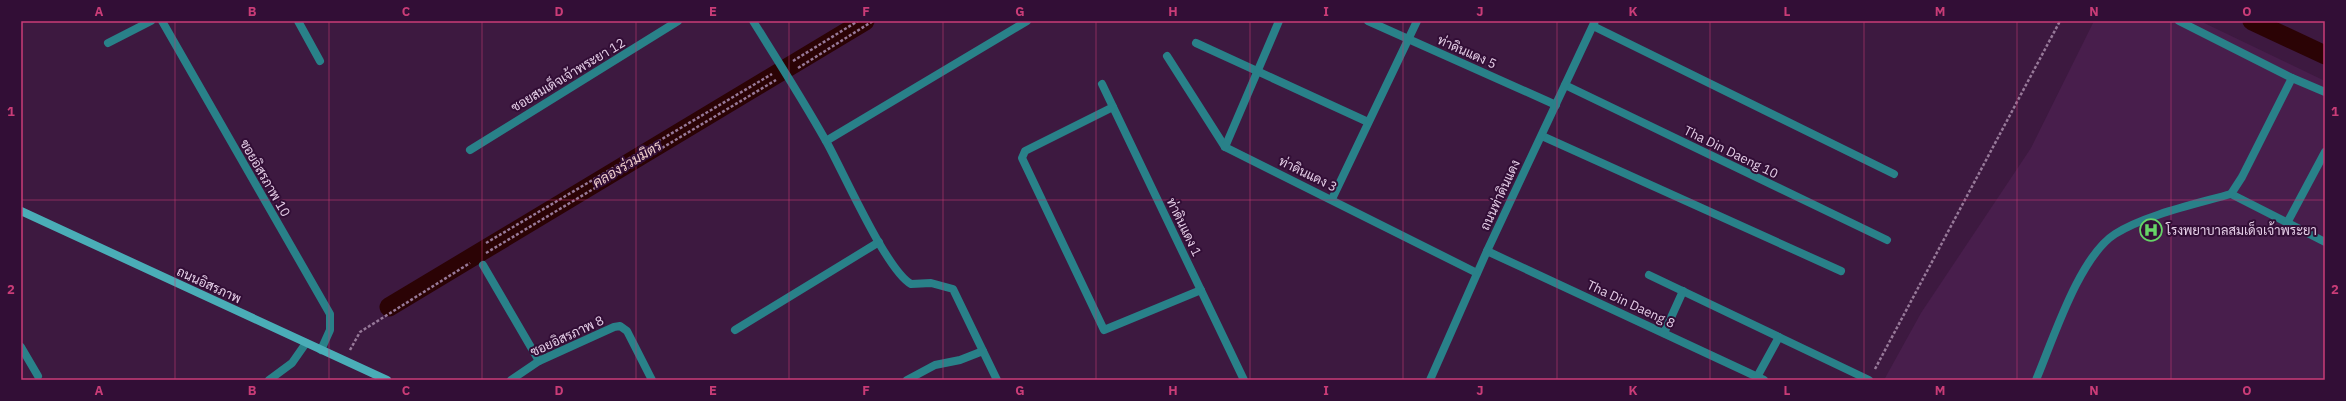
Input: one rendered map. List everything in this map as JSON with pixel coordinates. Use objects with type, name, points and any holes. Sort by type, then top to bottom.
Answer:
[{"type":"main road","name":"ถนนอิสรภาพ","points":[[21,211],[387,380]]},
{"type":"street","points":[[108,43],[151,21]]},
{"type":"street","name":"ซอยอิสรภาพ 10","points":[[162,21],[330,314],[330,330],[321,350]]},
{"type":"street","points":[[298,21],[320,61]]},
{"type":"street","name":"ซอยสมเด็จเจ้าพระยา 12","points":[[470,150],[678,21]]},
{"type":"street","points":[[753,21],[826,141],[879,242],[906,282],[911,284],[931,283],[953,289],[997,380]]},
{"type":"street","points":[[826,141],[1026,21]]},
{"type":"street","points":[[1225,147],[1280,21]]},
{"type":"street","name":"ท่าดินแดง 5","points":[[1368,21],[1556,105]]},
{"type":"street","points":[[1332,200],[1417,21]]},
{"type":"street","points":[[2179,21],[2292,78],[2325,92]]},
{"type":"street","points":[[1594,23],[1894,174]]},
{"type":"street","name":"ถนนท่าดินแดง","points":[[1430,380],[1487,251],[1594,23]]},
{"type":"street","points":[[1196,43],[1259,70],[1368,122]]},
{"type":"street","points":[[1167,56],[1225,147]]},
{"type":"street","points":[[2036,380],[2082,274],[2096,253],[2115,234],[2150,219],[2231,194],[2242,177],[2292,78]]},
{"type":"street","name":"ท่าดินแดง 1","points":[[1102,84],[1244,380]]},
{"type":"street","name":"Tha Din Daeng 10","points":[[1565,85],[1887,240]]},
{"type":"street","points":[[1113,107],[1024,151],[1022,158],[1097,316],[1104,330],[1201,290]]},
{"type":"street","points":[[1542,136],[1841,270]]},
{"type":"street","name":"ท่าดินแดง 3","points":[[1225,147],[1477,273]]},
{"type":"street","points":[[2287,223],[2325,152]]},
{"type":"street","points":[[2231,194],[2325,242]]},
{"type":"street","points":[[735,330],[879,242]]},
{"type":"street","name":"Tha Din Daeng 8","points":[[1487,251],[1760,378]]},
{"type":"street","points":[[483,265],[539,361]]},
{"type":"street","points":[[1649,275],[1869,380]]},
{"type":"street","points":[[1664,333],[1683,291]]},
{"type":"street","name":"ซอยอิสรภาพ 8","points":[[511,380],[539,361],[614,327],[620,326],[627,331],[652,380]]},
{"type":"street","points":[[1760,378],[1779,337]]},
{"type":"street","points":[[269,380],[292,363],[306,343]]},
{"type":"street","points":[[21,347],[38,376]]},
{"type":"street","points":[[907,380],[935,365],[960,360],[983,351]]},
{"type":"path","points":[[480,257],[784,72],[858,21]]},
{"type":"path","points":[[486,243],[873,21]]},
{"type":"path","points":[[1869,380],[2060,21]]},
{"type":"path","points":[[344,361],[360,332],[473,261]]},
{"type":"shaded area","name":"โรงพยาบาลสมเด็จเจ้าพระยา","points":[[2094,21],[2200,21],[2325,81],[2325,380],[1884,380],[1921,313],[2031,148]]},
{"type":"waterway","name":"คลองร่วมมิตร","points":[[389,307],[865,21]]},
{"type":"waterway","points":[[2252,21],[2325,55]]},
{"type":"place","name":"โรงพยาบาลสมเด็จเจ้าพระยา","points":[[2151,230]]}]
